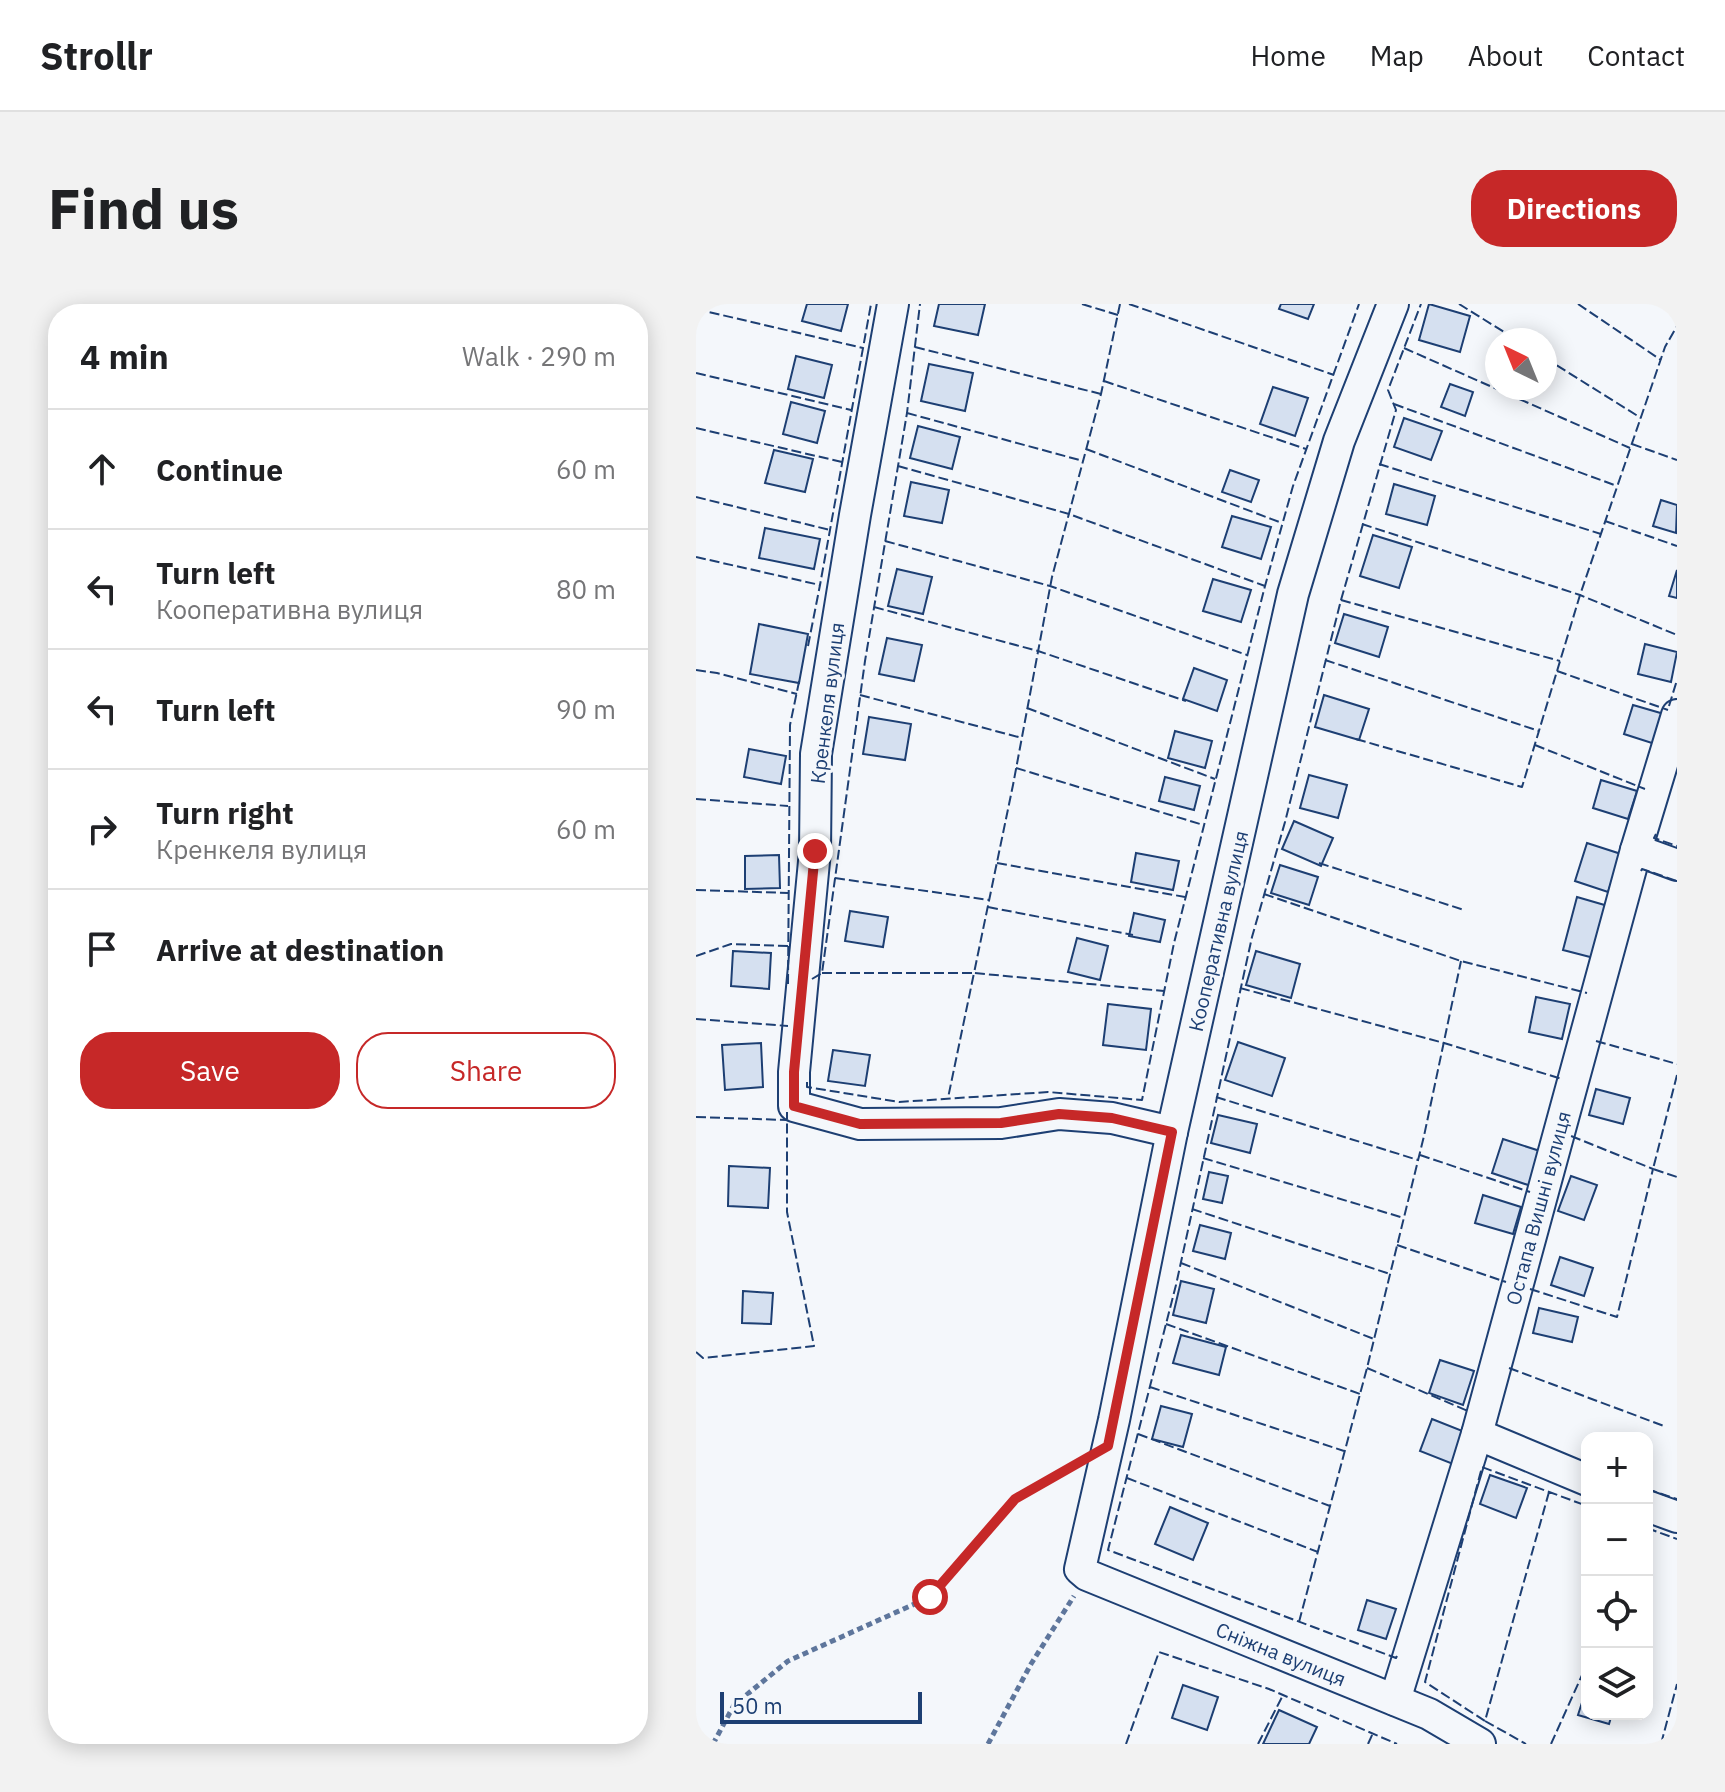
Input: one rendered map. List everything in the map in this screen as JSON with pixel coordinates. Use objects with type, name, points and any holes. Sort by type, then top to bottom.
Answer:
[{"type":"street","name":"Кренкеля вулиця","points":[[893,304],[816,754],[815,851],[794,1072],[794,1106],[860,1124],[1001,1123],[1059,1114],[1112,1118],[1172,1132]]},
{"type":"street","name":"Кооперативна вулиця","points":[[1084,1572],[1172,1132],[1293,594],[1339,441],[1393,304]]},
{"type":"street","name":"Остапа Вишні вулиця","points":[[1395,1700],[1477,1434],[1636,850],[1677,715]]},
{"type":"street","points":[[1636,850],[1677,865]]},
{"type":"street","points":[[1477,1434],[1581,1477]]},
{"type":"street","points":[[1653,1508],[1677,1517]]},
{"type":"street","name":"Сніжна вулиця","points":[[1084,1572],[1429,1714],[1480,1744]]},
{"type":"path","points":[[713,1744],[734,1705],[788,1661],[930,1597],[1015,1499],[1108,1446]]},
{"type":"path","points":[[988,1744],[1084,1572]]},
{"type":"building","points":[[807,304],[848,304],[841,331],[802,321]]},
{"type":"building","points":[[939,304],[985,304],[978,335],[934,326]]},
{"type":"building","points":[[1281,304],[1314,304],[1308,319],[1279,309]]},
{"type":"building","points":[[1429,304],[1470,316],[1460,352],[1419,340]]},
{"type":"building","points":[[796,356],[832,365],[824,398],[788,389]]},
{"type":"building","points":[[929,364],[973,373],[965,411],[921,401]]},
{"type":"building","points":[[1450,384],[1473,392],[1465,416],[1441,407]]},
{"type":"building","points":[[1273,387],[1308,398],[1295,436],[1260,424]]},
{"type":"building","points":[[791,402],[825,411],[817,443],[783,434]]},
{"type":"building","points":[[1404,418],[1442,431],[1431,460],[1394,447]]},
{"type":"building","points":[[918,426],[960,437],[952,469],[910,458]]},
{"type":"building","points":[[774,450],[813,459],[805,492],[765,483]]},
{"type":"building","points":[[1230,470],[1259,480],[1251,502],[1222,492]]},
{"type":"building","points":[[911,482],[949,490],[942,523],[904,516]]},
{"type":"building","points":[[1394,484],[1435,496],[1427,525],[1386,514]]},
{"type":"building","points":[[1661,500],[1677,505],[1676,533],[1653,526]]},
{"type":"building","points":[[1232,516],[1271,527],[1261,559],[1222,547]]},
{"type":"building","points":[[765,528],[820,539],[814,569],[759,558]]},
{"type":"building","points":[[1373,535],[1412,547],[1399,588],[1360,576]]},
{"type":"building","points":[[897,569],[932,577],[923,614],[888,606]]},
{"type":"building","points":[[1677,570],[1677,598],[1669,596]]},
{"type":"building","points":[[1213,579],[1251,590],[1241,622],[1203,611]]},
{"type":"building","points":[[1344,614],[1388,627],[1379,657],[1335,643]]},
{"type":"building","points":[[759,624],[808,634],[799,683],[750,674]]},
{"type":"building","points":[[887,638],[922,645],[914,681],[879,674]]},
{"type":"building","points":[[1645,644],[1677,652],[1671,682],[1638,674]]},
{"type":"building","points":[[1194,668],[1227,680],[1217,711],[1183,699]]},
{"type":"building","points":[[1324,695],[1369,709],[1359,740],[1315,727]]},
{"type":"building","points":[[1633,705],[1664,714],[1655,744],[1624,734]]},
{"type":"building","points":[[869,717],[911,724],[905,760],[863,754]]},
{"type":"building","points":[[1175,731],[1212,741],[1205,768],[1168,758]]},
{"type":"building","points":[[749,749],[786,756],[781,784],[744,777]]},
{"type":"building","points":[[1309,775],[1347,785],[1338,818],[1300,808]]},
{"type":"building","points":[[1165,777],[1200,786],[1194,810],[1159,801]]},
{"type":"building","points":[[1601,780],[1637,791],[1628,819],[1593,808]]},
{"type":"building","points":[[1294,821],[1333,838],[1321,866],[1282,849]]},
{"type":"building","points":[[1587,843],[1621,854],[1608,892],[1575,881]]},
{"type":"building","points":[[1136,853],[1179,861],[1173,890],[1131,882]]},
{"type":"building","points":[[779,855],[780,888],[745,889],[745,856]]},
{"type":"building","points":[[1280,865],[1318,877],[1309,905],[1271,893]]},
{"type":"building","points":[[1577,897],[1608,906],[1594,958],[1563,950]]},
{"type":"building","points":[[850,911],[888,917],[883,947],[845,941]]},
{"type":"building","points":[[1134,913],[1165,920],[1160,942],[1129,936]]},
{"type":"building","points":[[1077,938],[1108,946],[1100,980],[1068,972]]},
{"type":"building","points":[[733,951],[771,953],[769,989],[731,986]]},
{"type":"building","points":[[1256,951],[1300,964],[1291,998],[1246,985]]},
{"type":"building","points":[[1536,997],[1570,1004],[1562,1039],[1529,1032]]},
{"type":"building","points":[[1108,1004],[1151,1009],[1146,1050],[1103,1045]]},
{"type":"building","points":[[1238,1042],[1285,1058],[1272,1096],[1225,1080]]},
{"type":"building","points":[[761,1043],[763,1087],[725,1090],[722,1045]]},
{"type":"building","points":[[833,1050],[870,1055],[865,1086],[828,1081]]},
{"type":"building","points":[[1596,1089],[1630,1098],[1623,1124],[1589,1115]]},
{"type":"building","points":[[1218,1115],[1257,1124],[1250,1153],[1211,1143]]},
{"type":"building","points":[[1503,1139],[1543,1152],[1531,1186],[1492,1173]]},
{"type":"building","points":[[729,1166],[770,1168],[768,1208],[728,1206]]},
{"type":"building","points":[[1209,1172],[1228,1176],[1222,1203],[1203,1199]]},
{"type":"building","points":[[1571,1176],[1597,1185],[1584,1220],[1558,1211]]},
{"type":"building","points":[[1483,1195],[1521,1207],[1513,1234],[1475,1223]]},
{"type":"building","points":[[1200,1225],[1231,1233],[1225,1259],[1193,1251]]},
{"type":"building","points":[[1560,1257],[1593,1268],[1584,1296],[1551,1285]]},
{"type":"building","points":[[1181,1281],[1214,1289],[1206,1323],[1173,1315]]},
{"type":"building","points":[[743,1291],[773,1293],[771,1324],[742,1323]]},
{"type":"building","points":[[1539,1308],[1578,1317],[1572,1342],[1533,1333]]},
{"type":"building","points":[[1181,1335],[1226,1347],[1219,1375],[1173,1363]]},
{"type":"building","points":[[1440,1360],[1474,1371],[1463,1405],[1429,1393]]},
{"type":"building","points":[[1161,1406],[1192,1414],[1183,1447],[1152,1439]]},
{"type":"building","points":[[1432,1419],[1465,1432],[1453,1464],[1420,1451]]},
{"type":"building","points":[[1490,1475],[1527,1488],[1516,1518],[1480,1504]]},
{"type":"building","points":[[1170,1507],[1208,1523],[1193,1560],[1155,1544]]},
{"type":"building","points":[[1367,1600],[1396,1609],[1386,1639],[1358,1630]]},
{"type":"building","points":[[1183,1685],[1218,1697],[1207,1730],[1172,1718]]},
{"type":"building","points":[[1279,1710],[1317,1727],[1309,1744],[1263,1744]]},
{"type":"fence","points":[[808,646],[871,304]]},
{"type":"fence","points":[[812,979],[822,973],[865,661],[907,413],[920,304]]},
{"type":"fence","points":[[1082,304],[1118,315]]},
{"type":"fence","points":[[1120,304],[1101,394],[1052,577],[974,973],[1164,991]]},
{"type":"fence","points":[[1129,304],[1334,375]]},
{"type":"fence","points":[[807,1082],[807,1087],[899,1102],[1048,1092],[1142,1100],[1174,943],[1265,586],[1293,486],[1359,304]]},
{"type":"fence","points":[[1397,1656],[1108,1550],[1176,1285],[1252,937],[1285,822],[1341,600],[1396,410],[1388,390],[1421,304]]},
{"type":"fence","points":[[1459,304],[1498,328]]},
{"type":"fence","points":[[1578,304],[1661,360]]},
{"type":"fence","points":[[1664,304],[1677,321]]},
{"type":"fence","points":[[696,309],[863,348]]},
{"type":"fence","points":[[1356,739],[1522,787],[1580,595],[1665,347],[1677,326]]},
{"type":"fence","points":[[915,347],[1101,394]]},
{"type":"fence","points":[[1404,348],[1630,448]]},
{"type":"fence","points":[[1557,366],[1641,418]]},
{"type":"fence","points":[[696,373],[851,410]]},
{"type":"fence","points":[[1104,381],[1306,449]]},
{"type":"fence","points":[[1394,404],[1617,486]]},
{"type":"fence","points":[[907,413],[1083,461]]},
{"type":"fence","points":[[696,428],[842,462]]},
{"type":"fence","points":[[1632,444],[1677,460]]},
{"type":"fence","points":[[1086,449],[1282,523]]},
{"type":"fence","points":[[1379,464],[1601,534]]},
{"type":"fence","points":[[898,466],[1069,514],[1265,586]]},
{"type":"fence","points":[[696,497],[830,530]]},
{"type":"fence","points":[[1605,521],[1677,546]]},
{"type":"fence","points":[[1362,524],[1580,595],[1677,635]]},
{"type":"fence","points":[[885,541],[1050,586],[1247,655]]},
{"type":"fence","points":[[696,557],[820,585]]},
{"type":"fence","points":[[1341,600],[1560,661]]},
{"type":"fence","points":[[874,607],[1038,651],[1186,701]]},
{"type":"fence","points":[[1325,660],[1539,731]]},
{"type":"fence","points":[[696,670],[797,694]]},
{"type":"fence","points":[[1557,671],[1668,710]]},
{"type":"fence","points":[[788,984],[790,725],[800,677]]},
{"type":"fence","points":[[1669,706],[1677,680]]},
{"type":"fence","points":[[860,695],[1022,738]]},
{"type":"fence","points":[[1027,708],[1215,779]]},
{"type":"fence","points":[[1535,745],[1645,789]]},
{"type":"fence","points":[[1016,768],[1200,824]]},
{"type":"fence","points":[[696,799],[788,806]]},
{"type":"fence","points":[[1656,834],[1654,838],[1677,846]]},
{"type":"fence","points":[[997,863],[1185,897]]},
{"type":"fence","points":[[1319,863],[1464,910]]},
{"type":"fence","points":[[1641,871],[1677,881]]},
{"type":"fence","points":[[835,878],[989,900]]},
{"type":"fence","points":[[696,890],[788,893]]},
{"type":"fence","points":[[1264,894],[1461,961],[1587,993]]},
{"type":"fence","points":[[988,907],[1133,935]]},
{"type":"fence","points":[[696,956],[731,944],[788,946]]},
{"type":"fence","points":[[1299,1622],[1367,1368],[1424,1136],[1461,961]]},
{"type":"fence","points":[[822,973],[974,973],[948,1098]]},
{"type":"fence","points":[[1240,988],[1444,1043],[1562,1079]]},
{"type":"fence","points":[[696,1019],[788,1026]]},
{"type":"fence","points":[[1596,1041],[1677,1064]]},
{"type":"fence","points":[[1677,1075],[1653,1169],[1677,1177]]},
{"type":"fence","points":[[1216,1097],[1418,1160]]},
{"type":"fence","points":[[696,1352],[703,1358],[814,1346],[787,1212],[787,1112]]},
{"type":"fence","points":[[696,1117],[787,1120]]},
{"type":"fence","points":[[1530,1289],[1617,1317],[1653,1169],[1571,1136]]},
{"type":"fence","points":[[1420,1155],[1530,1192]]},
{"type":"fence","points":[[1203,1158],[1404,1218]]},
{"type":"fence","points":[[1192,1209],[1390,1274]]},
{"type":"fence","points":[[1397,1245],[1506,1282]]},
{"type":"fence","points":[[1181,1263],[1374,1339]]},
{"type":"fence","points":[[1166,1324],[1360,1394]]},
{"type":"fence","points":[[1367,1368],[1468,1411]]},
{"type":"fence","points":[[1509,1368],[1664,1426]]},
{"type":"fence","points":[[1150,1387],[1344,1451]]},
{"type":"fence","points":[[1138,1434],[1330,1506]]},
{"type":"fence","points":[[1549,1492],[1485,1721],[1425,1682],[1482,1467],[1582,1504]]},
{"type":"fence","points":[[1127,1478],[1318,1552]]},
{"type":"fence","points":[[1653,1491],[1677,1499]]},
{"type":"fence","points":[[1653,1530],[1677,1539]]},
{"type":"fence","points":[[1126,1744],[1159,1652],[1269,1689],[1397,1744]]},
{"type":"fence","points":[[1551,1744],[1581,1677]]},
{"type":"fence","points":[[1661,1744],[1677,1684]]},
{"type":"fence","points":[[1258,1744],[1283,1695]]},
{"type":"fence","points":[[1485,1721],[1526,1744]]},
{"type":"fence","points":[[1368,1744],[1373,1733]]},
{"type":"route","points":[[815,851],[794,1072],[794,1106],[860,1124],[1001,1123],[1059,1114],[1112,1118],[1172,1132],[1108,1446],[1015,1499],[930,1597]]}]
